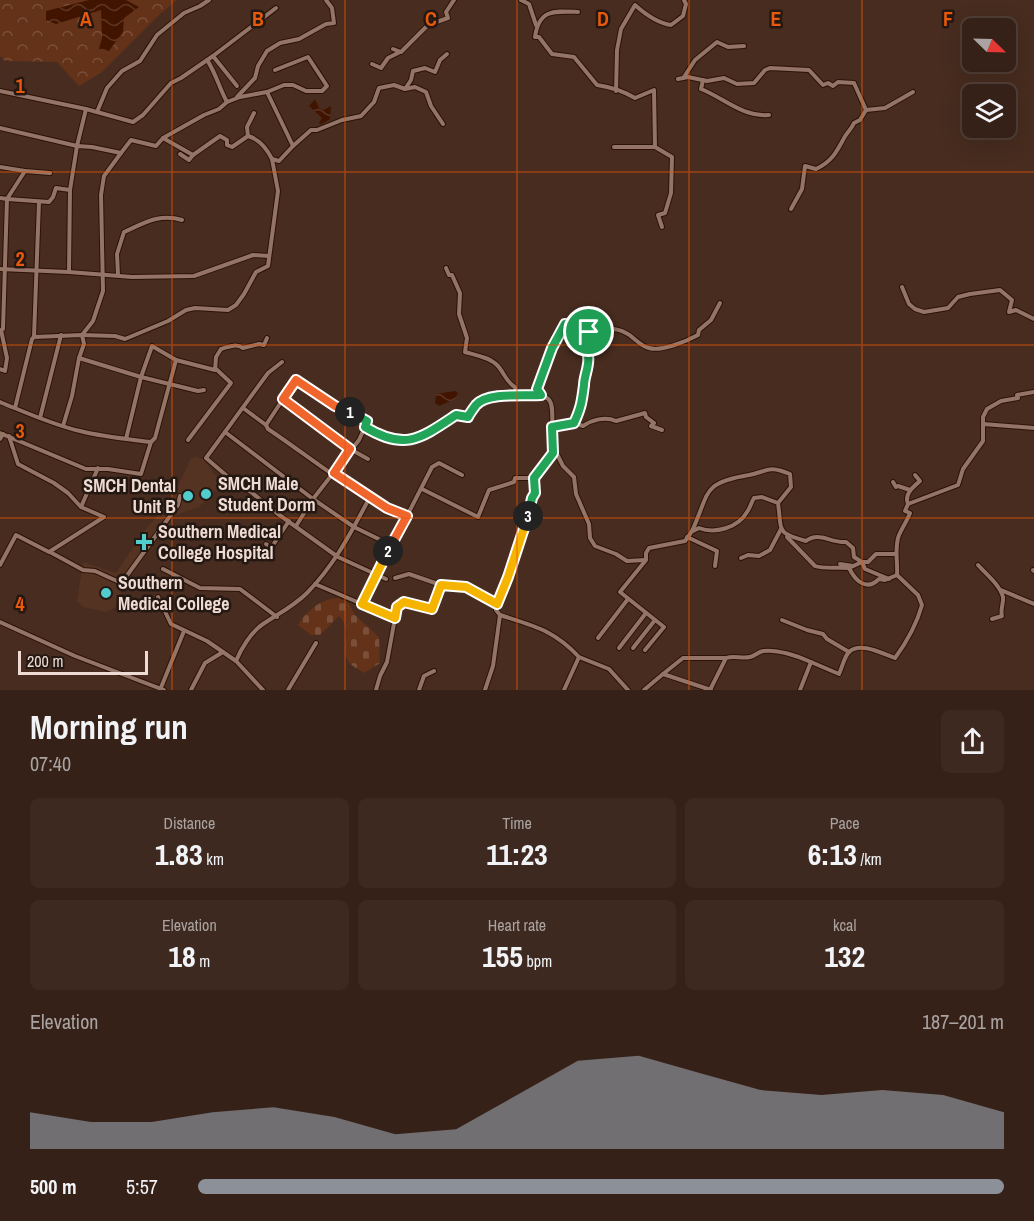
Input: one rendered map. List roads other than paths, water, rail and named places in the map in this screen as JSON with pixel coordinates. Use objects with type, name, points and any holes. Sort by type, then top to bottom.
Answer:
[{"type":"street","points":[[97,112],[107,88],[122,71],[140,61],[157,35],[184,13],[209,0]]},
{"type":"street","points":[[236,99],[255,78],[258,66],[267,51],[280,43],[299,39],[326,24],[334,23],[332,8],[326,0]]},
{"type":"street","points":[[372,64],[381,68],[387,58],[401,52],[428,25],[448,18],[446,12],[454,0]]},
{"type":"street","points":[[521,0],[529,4],[537,25]]},
{"type":"street","points":[[616,91],[617,50],[621,29],[635,5],[663,24],[671,25],[683,16],[686,4],[684,0]]},
{"type":"street","points":[[0,91],[86,109],[132,123],[171,83],[213,56],[276,8]]},
{"type":"street","points":[[578,12],[557,11],[544,15],[537,25],[535,38],[538,37],[552,54],[574,57],[597,85],[616,91],[621,90],[635,98],[654,90],[655,147]]},
{"type":"street","points":[[684,78],[695,60],[717,42],[728,47],[744,46]]},
{"type":"street","points":[[393,49],[401,52]]},
{"type":"street","points":[[405,89],[411,80],[413,71],[425,68],[435,72],[440,60],[447,54]]},
{"type":"street","points":[[213,56],[237,86]]},
{"type":"street","points":[[82,335],[93,321],[103,291],[101,195],[104,176],[130,140],[156,146],[163,138],[219,109],[227,102],[267,92],[284,85],[293,85],[306,91],[322,91],[327,86],[308,57],[276,70]]},
{"type":"street","points":[[207,60],[227,102]]},
{"type":"street","points":[[678,79],[724,78],[737,84],[754,83],[765,70],[770,68],[809,70],[823,85],[828,83],[833,86],[838,82],[854,83],[866,110]]},
{"type":"street","points":[[703,80],[701,89],[733,104],[737,109],[757,116],[769,115]]},
{"type":"street","points":[[272,159],[279,161],[311,130],[361,116],[374,102],[379,88],[415,87],[426,92],[443,124]]},
{"type":"street","points":[[267,92],[293,146]]},
{"type":"street","points":[[866,110],[885,108],[913,92]]},
{"type":"street","points":[[69,272],[70,190],[86,109]]},
{"type":"street","points":[[791,209],[802,189],[805,166],[816,169],[835,156],[843,138],[866,110]]},
{"type":"street","points":[[248,136],[247,127],[254,113]]},
{"type":"street","points":[[0,128],[77,146],[121,153]]},
{"type":"street","points":[[180,154],[189,160],[220,136],[232,147],[248,136]]},
{"type":"street","points":[[34,337],[82,335],[115,336],[125,339],[168,321],[186,310],[228,309],[236,305],[256,272],[268,266],[278,191],[272,159],[268,151],[255,138],[248,136]]},
{"type":"street","points":[[163,138],[193,155]]},
{"type":"street","points":[[614,147],[655,147],[672,157],[671,193],[664,213],[658,215],[663,227]]},
{"type":"street","points":[[0,166],[50,173]]},
{"type":"street","points":[[0,369],[5,370],[7,358],[1,330],[3,329],[2,269],[7,199],[25,171]]},
{"type":"street","points":[[0,198],[49,202],[54,197],[56,188],[70,190]]},
{"type":"street","points":[[15,408],[34,337],[39,202]]},
{"type":"street","points":[[118,275],[117,254],[124,232],[158,217],[171,216],[182,220]]},
{"type":"street","points":[[2,269],[132,277],[194,276],[246,256],[269,256]]},
{"type":"street","points":[[446,268],[460,292],[459,314],[467,338],[465,352],[483,357],[496,364],[510,384],[515,387],[517,397]]},
{"type":"street","points":[[902,287],[909,304],[924,312],[948,308],[957,297],[1000,291],[1012,300],[1009,312],[1016,310],[1034,319]]},
{"type":"street","points":[[589,332],[602,328],[625,332],[646,348],[668,347],[698,335],[699,330],[711,320],[720,303]]},
{"type":"street","points":[[541,395],[537,389],[565,324],[580,326],[589,332]]},
{"type":"street","points":[[574,423],[584,398],[589,357],[586,351],[589,332]]},
{"type":"street","points":[[40,418],[61,335]]},
{"type":"street","points":[[63,426],[84,344],[82,335]]},
{"type":"street","points":[[215,368],[216,357],[221,349],[233,346],[243,348],[264,345],[267,338]]},
{"type":"street","points":[[126,439],[141,377],[152,346],[176,360],[215,370],[215,368]]},
{"type":"street","points":[[79,358],[141,377],[198,391],[204,390]]},
{"type":"street","points":[[0,439],[1,433],[86,469],[98,468],[141,474],[151,442],[155,438],[176,360]]},
{"type":"street","points":[[282,362],[268,373],[206,458],[234,482],[251,492],[338,557],[386,579]]},
{"type":"street","points":[[188,440],[231,383],[215,368]]},
{"type":"street","points":[[266,425],[296,380],[335,406],[367,421],[359,440],[313,499],[296,526]]},
{"type":"street","points":[[908,504],[958,485],[963,469],[983,441],[983,417],[987,410],[1002,401],[1018,398],[1017,395],[1034,392]]},
{"type":"street","points":[[365,427],[380,436],[406,441],[422,436],[456,415],[468,417],[480,402],[507,395],[517,397],[541,395],[548,398],[554,406],[553,453],[574,477],[576,494],[589,524],[590,538],[595,546],[627,561],[646,560]]},
{"type":"street","points":[[283,399],[350,449],[368,459]]},
{"type":"street","points":[[0,402],[63,426],[100,436],[151,442]]},
{"type":"street","points":[[243,408],[268,429],[370,497],[387,508],[407,516]]},
{"type":"street","points":[[552,427],[574,423],[583,426],[591,420],[611,418],[616,421],[645,412],[646,417],[654,423],[651,426],[662,430]]},
{"type":"street","points":[[983,424],[1034,428]]},
{"type":"street","points":[[225,432],[354,527],[392,545]]},
{"type":"street","points":[[9,436],[18,464],[54,483],[68,493],[81,507],[104,517],[49,552]]},
{"type":"street","points":[[553,453],[534,478],[535,493],[496,610],[501,615],[535,625],[554,635],[579,657],[609,669],[628,690]]},
{"type":"street","points":[[362,604],[432,467],[439,463],[462,475]]},
{"type":"street","points":[[81,507],[98,468]]},
{"type":"street","points":[[645,650],[663,628],[620,592],[646,560],[649,548],[685,541],[691,532],[706,494],[713,486],[726,479],[752,475],[765,469],[777,469],[789,474],[791,487],[778,503],[781,529],[786,536],[815,566],[820,568],[861,566],[889,579]]},
{"type":"street","points":[[644,690],[683,658],[751,657],[759,652],[768,651],[800,657],[839,674],[849,652],[855,649],[868,648],[895,658],[917,621],[922,605],[918,595],[897,575],[898,536],[906,525],[910,513],[905,511],[908,504],[906,500],[910,490],[920,481],[915,475]]},
{"type":"street","points":[[422,489],[478,517],[489,490],[513,482],[515,478],[534,478]]},
{"type":"street","points":[[893,482],[896,487],[910,490]]},
{"type":"street","points":[[0,565],[16,534],[83,570],[95,571],[117,581],[123,581],[178,505],[180,496]]},
{"type":"street","points":[[236,661],[247,642],[261,625],[277,617],[307,593],[338,557],[370,497]]},
{"type":"street","points":[[691,532],[699,528],[706,531],[719,531],[735,524],[748,511],[754,498],[762,497],[778,503]]},
{"type":"street","points":[[266,544],[271,548],[288,521]]},
{"type":"street","points":[[741,558],[748,555],[759,556],[770,550],[781,529]]},
{"type":"street","points":[[786,536],[806,541],[812,536],[820,536],[836,543],[846,542],[853,548],[854,557],[862,562],[865,569]]},
{"type":"street","points":[[687,537],[717,551],[715,566]]},
{"type":"street","points":[[840,564],[852,567],[868,562],[876,554],[896,554]]},
{"type":"street","points":[[978,565],[1000,590],[1004,598],[1000,610],[1002,616],[992,619]]},
{"type":"street","points":[[852,567],[855,580],[867,586],[879,579],[889,579],[897,575]]},
{"type":"street","points":[[164,569],[200,588],[240,590],[277,617]]},
{"type":"street","points":[[395,578],[409,574],[441,585],[466,587],[497,604]]},
{"type":"street","points":[[315,584],[395,618]]},
{"type":"street","points":[[376,690],[387,662],[397,607],[404,602],[432,609],[441,585]]},
{"type":"street","points":[[1000,590],[1034,604]]},
{"type":"street","points":[[158,597],[171,624],[207,641],[236,661],[262,690]]},
{"type":"street","points":[[598,638],[628,599]]},
{"type":"street","points":[[619,648],[646,613]]},
{"type":"street","points":[[485,690],[493,666],[501,615]]},
{"type":"street","points":[[633,648],[655,620]]},
{"type":"street","points":[[782,620],[824,634],[827,639],[849,652]]},
{"type":"street","points":[[0,622],[75,656],[161,690],[184,631]]},
{"type":"street","points":[[288,690],[316,643]]},
{"type":"street","points":[[191,690],[206,663],[223,652]]},
{"type":"street","points":[[564,690],[579,657]]},
{"type":"street","points":[[663,674],[710,690],[726,658]]},
{"type":"street","points":[[800,690],[811,662]]},
{"type":"street","points":[[419,690],[424,676],[434,671]]},
{"type":"water","points":[[89,0],[126,0],[139,7],[124,18],[123,32],[109,51],[99,49],[102,38],[101,10],[56,24],[46,20],[46,11]]},
{"type":"water","points":[[315,99],[319,108],[324,110],[331,106],[330,119],[320,125],[322,118],[309,106]]},
{"type":"water","points":[[455,391],[458,393],[455,399],[439,406],[435,403],[436,394]]},
{"type":"place","name":"SMCH Male Student Dorm","points":[[206,494]]},
{"type":"place","name":"SMCH Dental Unit B","points":[[188,496]]},
{"type":"place","name":"Southern Medical College Hospital","points":[[144,542]]},
{"type":"place","name":"Southern Medical College","points":[[106,593]]}]
